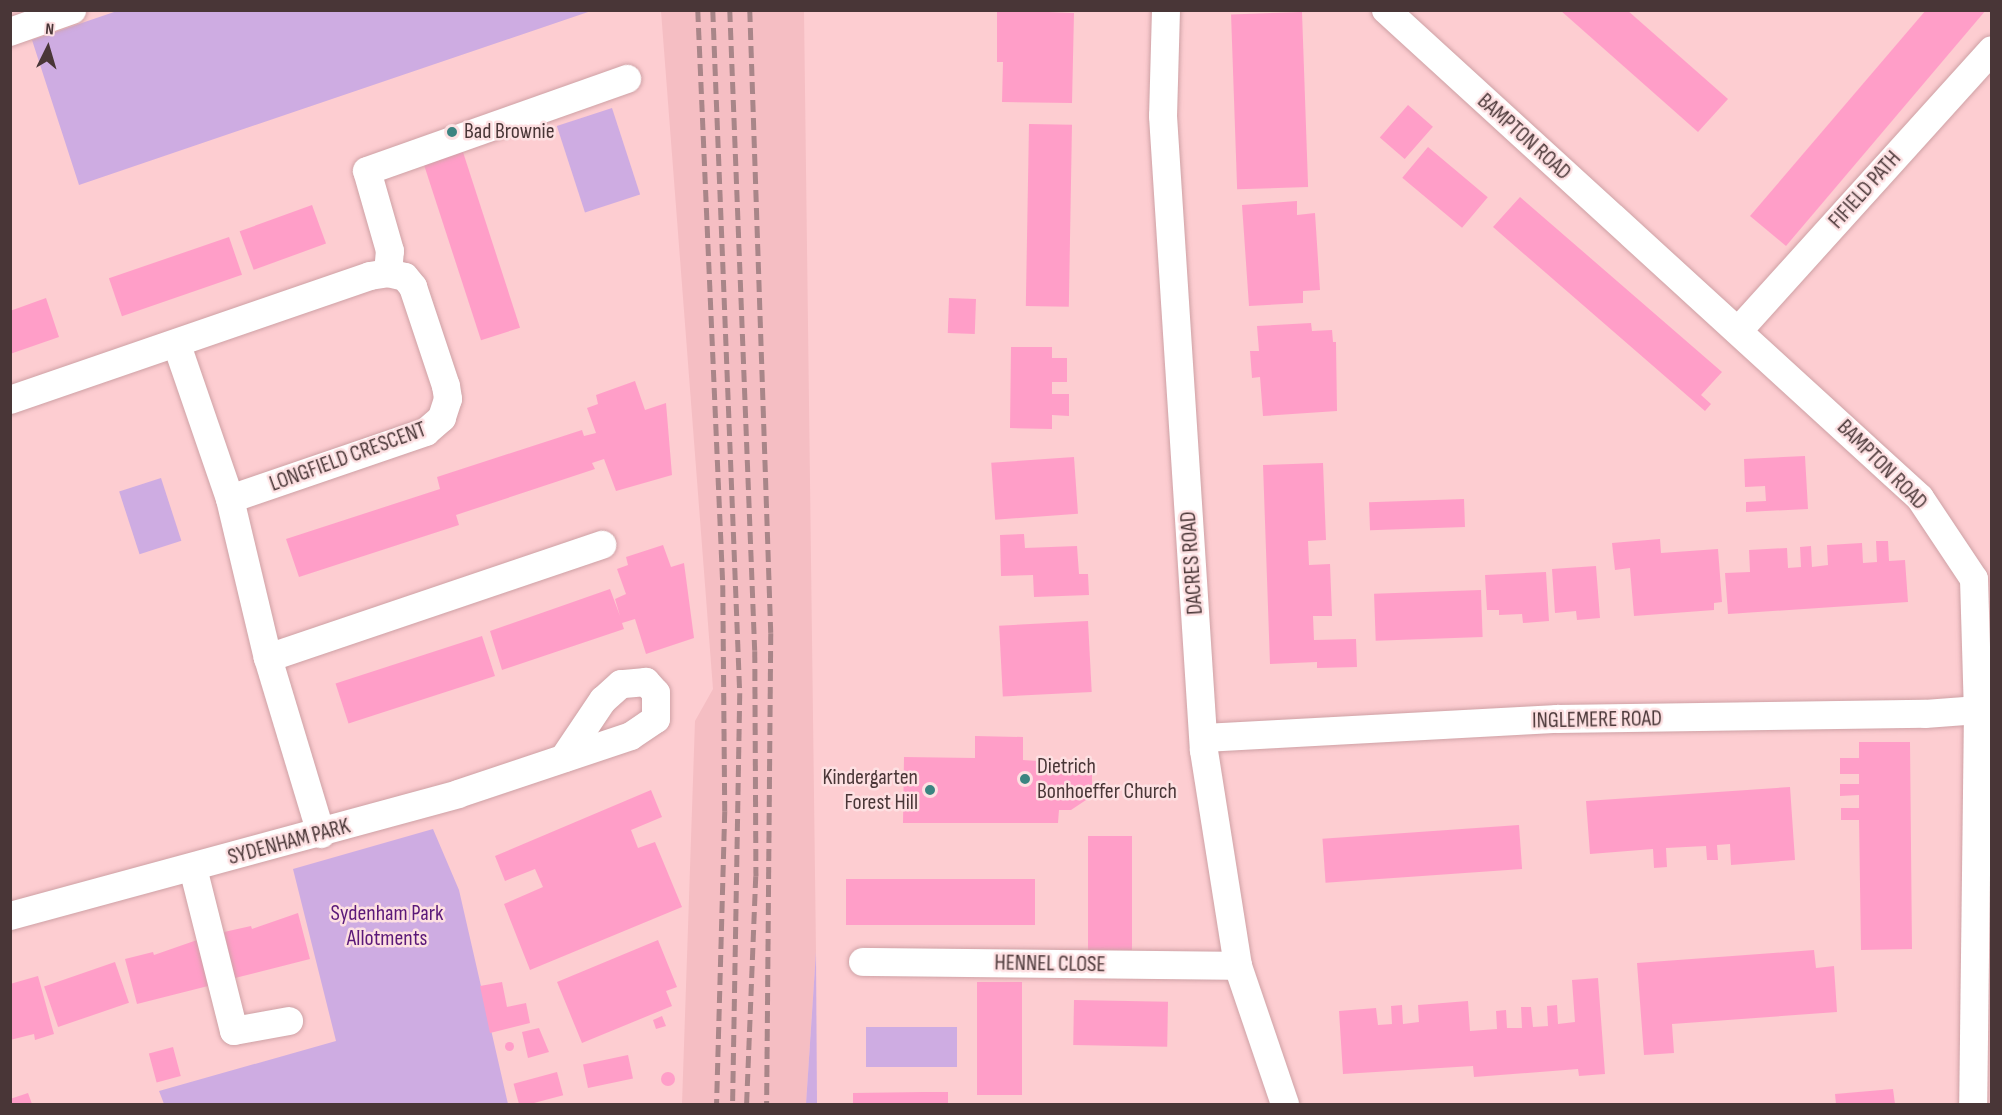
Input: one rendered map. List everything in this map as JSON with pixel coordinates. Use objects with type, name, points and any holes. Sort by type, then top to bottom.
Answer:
[{"type":"street","points":[[10,32],[72,10]]},
{"type":"street","name":"DACRES ROAD","points":[[1166,10],[1163,116],[1204,738],[1218,861],[1238,966],[1285,1104]]},
{"type":"street","name":"BAMPTON ROAD","points":[[1386,10],[1739,330],[1920,498],[1974,579],[1985,709],[1973,1104]]},
{"type":"street","name":"FIFIELD PATH","points":[[1739,330],[1992,50]]},
{"type":"street","points":[[10,400],[177,345],[370,276],[388,273],[390,251],[366,171],[627,79]]},
{"type":"street","name":"LONGFIELD CRESCENT","points":[[230,499],[426,432],[442,418],[448,399],[446,386],[413,288],[405,277],[388,273]]},
{"type":"street","points":[[177,345],[230,499],[268,658],[321,834]]},
{"type":"street","points":[[268,658],[602,545]]},
{"type":"street","name":"INGLEMERE ROAD","points":[[1204,738],[1557,719],[1711,719],[1985,709]]},
{"type":"street","name":"SYDENHAM PARK","points":[[10,916],[321,834],[458,794],[564,758]]},
{"type":"street","points":[[193,868],[234,1031],[289,1021]]},
{"type":"street","name":"HENNEL CLOSE","points":[[863,962],[1238,966]]},
{"type":"shaded area","points":[[661,11],[804,11],[816,952],[806,1104],[682,1104],[695,721],[713,689]]},
{"type":"green space","points":[[117,11],[591,11],[79,185],[32,40]]},
{"type":"green space","points":[[612,108],[640,195],[585,212],[557,126]]},
{"type":"green space","points":[[161,478],[181,541],[140,554],[119,492]]},
{"type":"green space","name":"Sydenham Park Allotments","points":[[433,829],[459,890],[508,1104],[164,1104],[159,1091],[336,1041],[293,869]]},
{"type":"green space","points":[[816,952],[817,1104],[806,1104]]},
{"type":"green space","points":[[866,1027],[957,1027],[957,1067],[866,1067]]},
{"type":"building","points":[[997,10],[1074,13],[1072,103],[1002,102],[1003,62],[997,62]]},
{"type":"building","points":[[1560,10],[1627,10],[1728,99],[1698,132]]},
{"type":"building","points":[[1926,10],[1986,10],[1786,246],[1750,216]]},
{"type":"building","points":[[1302,12],[1308,187],[1237,189],[1231,14]]},
{"type":"building","points":[[1408,105],[1433,127],[1405,159],[1380,137]]},
{"type":"building","points":[[1029,124],[1072,125],[1069,307],[1026,306]]},
{"type":"building","points":[[461,146],[520,328],[481,340],[422,159]]},
{"type":"building","points":[[1428,147],[1488,197],[1462,228],[1402,178]]},
{"type":"building","points":[[1520,197],[1722,372],[1701,395],[1711,404],[1705,411],[1493,227]]},
{"type":"building","points":[[1297,201],[1297,215],[1315,213],[1320,290],[1303,291],[1303,303],[1249,306],[1242,205]]},
{"type":"building","points":[[312,205],[326,244],[254,270],[240,231]]},
{"type":"building","points":[[229,237],[242,275],[122,316],[109,278]]},
{"type":"building","points":[[46,298],[59,337],[10,354],[10,311]]},
{"type":"building","points":[[949,298],[976,299],[975,334],[948,333]]},
{"type":"building","points":[[1311,323],[1312,331],[1332,330],[1333,342],[1336,342],[1337,411],[1263,416],[1260,377],[1252,378],[1250,351],[1259,351],[1257,326]]},
{"type":"building","points":[[1011,347],[1052,347],[1052,358],[1067,358],[1067,382],[1052,382],[1052,394],[1069,394],[1069,416],[1052,415],[1052,429],[1010,428]]},
{"type":"building","points":[[635,381],[645,410],[666,403],[672,475],[616,491],[604,459],[592,463],[595,469],[456,515],[459,525],[299,577],[286,539],[440,489],[437,477],[582,430],[584,436],[596,433],[587,408],[598,404],[596,395]]},
{"type":"building","points":[[1805,456],[1808,509],[1746,512],[1746,502],[1766,501],[1765,486],[1745,487],[1744,459]]},
{"type":"building","points":[[1074,457],[1078,514],[995,520],[991,463]]},
{"type":"building","points":[[1323,463],[1326,540],[1308,541],[1309,565],[1330,564],[1332,616],[1313,616],[1314,640],[1356,639],[1357,667],[1317,668],[1317,662],[1270,664],[1263,465]]},
{"type":"building","points":[[1464,499],[1465,527],[1370,530],[1369,502]]},
{"type":"building","points":[[1024,534],[1025,548],[1077,546],[1079,574],[1088,574],[1089,595],[1034,597],[1033,575],[1001,576],[1000,535]]},
{"type":"building","points":[[1660,539],[1661,553],[1718,549],[1722,602],[1714,603],[1714,610],[1634,616],[1630,568],[1615,570],[1612,543]]},
{"type":"building","points":[[1876,541],[1888,541],[1889,561],[1905,560],[1908,602],[1728,614],[1725,573],[1750,572],[1749,550],[1787,548],[1788,568],[1801,567],[1800,547],[1811,546],[1812,567],[1828,565],[1827,545],[1862,543],[1863,563],[1877,562]]},
{"type":"building","points":[[663,545],[671,567],[684,563],[694,638],[646,654],[635,619],[622,623],[624,629],[502,670],[490,631],[610,589],[620,616],[615,599],[626,594],[617,569],[628,565],[626,557]]},
{"type":"building","points":[[1596,566],[1600,618],[1577,620],[1576,611],[1555,613],[1552,569]]},
{"type":"building","points":[[1546,572],[1549,621],[1523,623],[1522,614],[1499,615],[1499,610],[1487,610],[1485,575]]},
{"type":"building","points":[[1481,590],[1483,637],[1376,641],[1374,594]]},
{"type":"building","points":[[1088,621],[1092,692],[1003,697],[999,626]]},
{"type":"building","points":[[482,636],[495,676],[349,724],[336,684]]},
{"type":"building","name":"Dietrich Bonhoeffer Church","points":[[975,736],[1023,737],[1023,760],[1083,764],[1092,773],[1092,796],[1071,810],[1059,810],[1058,823],[903,823],[904,757],[975,758]]},
{"type":"building","points":[[1859,742],[1910,742],[1912,949],[1861,950],[1859,820],[1841,820],[1841,808],[1859,808],[1859,795],[1840,796],[1840,784],[1859,784],[1859,774],[1840,774],[1840,758],[1859,758]]},
{"type":"building","points":[[1790,787],[1795,860],[1731,865],[1730,844],[1717,845],[1718,860],[1707,860],[1706,846],[1666,848],[1667,867],[1654,868],[1653,849],[1590,854],[1586,801]]},
{"type":"building","points":[[651,790],[662,817],[631,830],[638,848],[655,842],[682,907],[530,970],[504,904],[543,887],[535,869],[505,881],[495,856]]},
{"type":"building","points":[[1519,825],[1522,869],[1326,883],[1322,839]]},
{"type":"building","points":[[1088,836],[1132,836],[1132,950],[1088,950]]},
{"type":"building","points":[[846,879],[1035,879],[1035,925],[846,925]]},
{"type":"building","points":[[298,913],[310,959],[235,978],[224,932],[251,926],[252,929]]},
{"type":"building","points":[[200,939],[212,985],[137,1004],[125,959],[153,952],[154,955]]},
{"type":"building","points":[[658,940],[677,987],[666,991],[672,1006],[582,1043],[557,982]]},
{"type":"building","points":[[1814,950],[1816,968],[1834,966],[1837,1012],[1672,1024],[1674,1053],[1644,1055],[1637,963]]},
{"type":"building","points":[[115,962],[129,1003],[58,1027],[44,986]]},
{"type":"building","points":[[38,976],[54,1034],[35,1040],[34,1034],[10,1040],[10,984]]},
{"type":"building","points":[[1598,978],[1605,1074],[1579,1076],[1578,1069],[1474,1077],[1473,1066],[1343,1074],[1339,1011],[1376,1008],[1378,1025],[1392,1024],[1391,1006],[1402,1005],[1403,1024],[1419,1022],[1418,1005],[1468,1001],[1470,1031],[1497,1029],[1496,1011],[1506,1010],[1507,1028],[1522,1028],[1521,1007],[1531,1007],[1533,1027],[1548,1026],[1547,1006],[1557,1005],[1558,1024],[1575,1022],[1572,980]]},
{"type":"building","points":[[502,982],[507,1007],[526,1003],[530,1023],[490,1033],[480,986]]},
{"type":"building","points":[[977,982],[1022,982],[1022,1095],[977,1095]]},
{"type":"building","points":[[1074,1000],[1168,1002],[1167,1047],[1073,1045]]},
{"type":"building","points":[[662,1016],[666,1026],[656,1029],[653,1020]]},
{"type":"building","points":[[539,1028],[549,1052],[528,1058],[522,1032]]},
{"type":"building","points":[[509,1042],[513,1046],[509,1050],[505,1046]]},
{"type":"building","points":[[173,1047],[181,1076],[157,1082],[149,1053]]},
{"type":"building","points":[[628,1055],[633,1078],[588,1088],[583,1065]]},
{"type":"building","points":[[557,1072],[563,1095],[530,1104],[519,1104],[514,1084]]},
{"type":"building","points":[[665,1072],[671,1072],[675,1079],[671,1086],[665,1086],[661,1082],[661,1076]]},
{"type":"building","points":[[1893,1089],[1895,1104],[1836,1104],[1835,1094]]},
{"type":"building","points":[[948,1092],[948,1104],[853,1104],[853,1093]]},
{"type":"building","points":[[28,1093],[32,1104],[10,1104],[10,1099]]},
{"type":"railway","points":[[698,10],[723,585],[725,811],[717,1104]]},
{"type":"railway","points":[[713,10],[740,693],[733,1104]]},
{"type":"railway","points":[[730,10],[755,651],[756,876],[747,1104]]},
{"type":"railway","points":[[750,10],[771,633],[767,1104]]},
{"type":"place","name":"Bad Brownie","points":[[452,132]]},
{"type":"place","name":"Dietrich Bonhoeffer Church","points":[[1025,779]]},
{"type":"place","name":"Kindergarten Forest Hill","points":[[930,790]]}]
